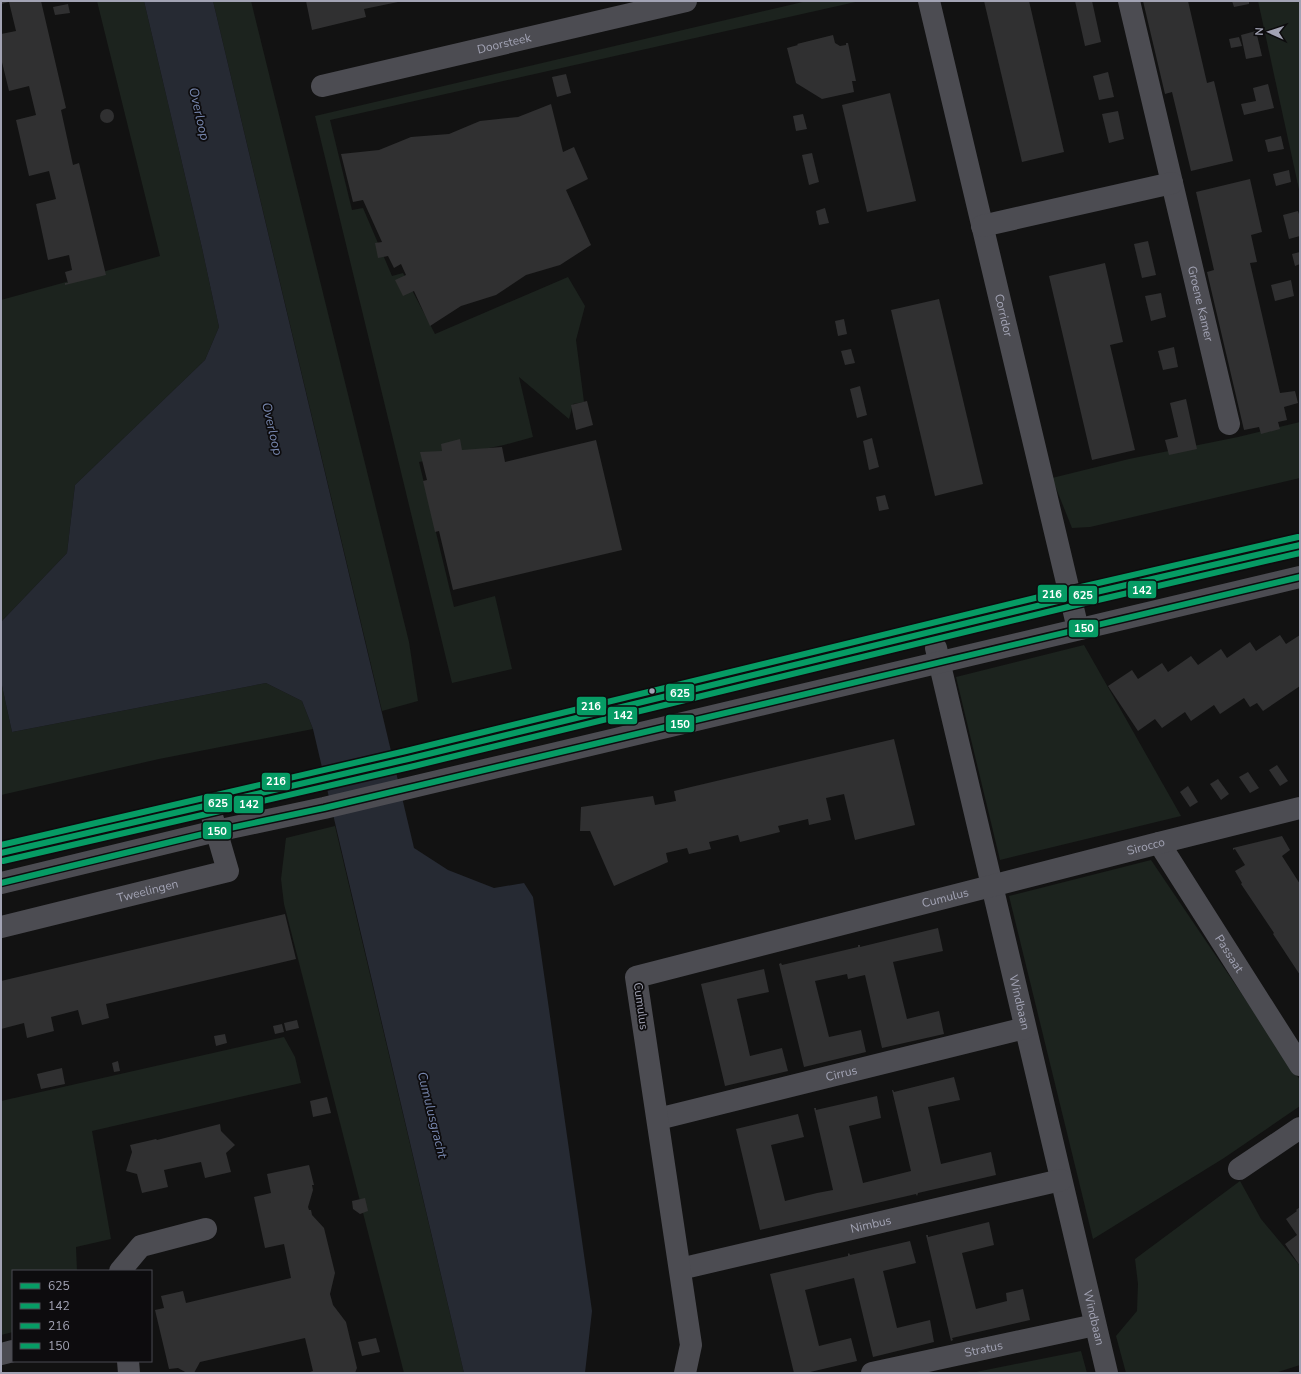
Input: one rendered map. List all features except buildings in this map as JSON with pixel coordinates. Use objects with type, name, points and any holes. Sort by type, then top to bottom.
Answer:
[{"type":"street","name":"Doorsteek","points":[[322,86],[686,1]]},
{"type":"street","name":"Corridor","points":[[929,1],[1078,629]]},
{"type":"street","name":"Groene Kamer","points":[[1129,1],[1229,424]]},
{"type":"street","points":[[982,226],[1172,183]]},
{"type":"street","points":[[1,853],[408,759],[1070,598],[1300,545]]},
{"type":"street","points":[[1,883],[216,831],[324,808],[1300,577]]},
{"type":"street","name":"Windbaan","points":[[932,632],[1107,1373]]},
{"type":"street","name":"Tweelingen","points":[[1,926],[228,871],[209,806]]},
{"type":"street","name":"Sirocco","points":[[992,886],[1300,808]]},
{"type":"street","name":"Passaat","points":[[1159,843],[1300,1064]]},
{"type":"street","name":"Cumulus","points":[[685,1373],[691,1345],[636,977],[992,886]]},
{"type":"street","name":"Cirrus","points":[[658,1119],[1025,1028]]},
{"type":"street","points":[[1239,1169],[1300,1128]]},
{"type":"street","name":"Nimbus","points":[[680,1269],[1061,1180]]},
{"type":"street","points":[[121,1270],[141,1246],[206,1229]]},
{"type":"street","name":"Stratus","points":[[872,1373],[1095,1325]]},
{"type":"street","points":[[1,1354],[12,1351]]},
{"type":"street","points":[[128,1362],[129,1373]]},
{"type":"shaded area","points":[[97,1],[144,1],[219,327],[205,360],[75,485],[67,553],[1,622],[1,300],[160,256]]},
{"type":"shaded area","points":[[213,1],[251,1],[409,642],[418,701],[382,711]]},
{"type":"shaded area","points":[[807,1],[860,1],[330,120],[352,210],[363,208],[392,276],[403,273],[435,334],[568,277],[585,306],[576,340],[584,402],[573,404],[569,419],[519,377],[533,437],[504,445],[419,462],[454,607],[495,596],[512,669],[452,683],[315,116]]},
{"type":"shaded area","points":[[1258,1],[1300,1],[1300,194]]},
{"type":"shaded area","points":[[1300,422],[1300,478],[1090,527],[1072,528],[1052,478],[1129,459],[1238,437]]},
{"type":"shaded area","points":[[1084,645],[1181,816],[1000,860],[956,677]]},
{"type":"shaded area","points":[[1,681],[12,732],[266,683],[302,701],[313,729],[159,759],[1,795]]},
{"type":"shaded area","points":[[335,826],[464,1373],[404,1373],[284,904],[281,879],[286,838]]},
{"type":"shaded area","points":[[1151,860],[1300,1080],[1300,1106],[1224,1158],[1093,1239],[1009,896]]},
{"type":"shaded area","points":[[284,1037],[295,1057],[301,1083],[92,1131],[111,1239],[76,1247],[77,1270],[12,1270],[12,1332],[1,1335],[1,1101]]},
{"type":"shaded area","points":[[1240,1181],[1261,1219],[1300,1266],[1300,1365],[1275,1373],[1126,1373],[1116,1336],[1137,1311],[1138,1284],[1135,1259]]},
{"type":"shaded area","points":[[1081,1351],[1087,1373],[971,1373]]},
{"type":"water","points":[[144,1],[213,1],[414,848],[448,870],[494,888],[524,883],[533,897],[592,1311],[585,1373],[464,1373],[313,729],[302,701],[266,683],[12,732],[1,681],[1,622],[67,553],[75,485],[205,360],[219,327]]},
{"type":"transit line","name":"216","points":[[1,845],[406,751],[1068,590],[1298,537]]},
{"type":"transit line","name":"625","points":[[1,853],[408,759],[1070,598],[1300,545]]},
{"type":"transit line","name":"142","points":[[3,861],[410,767],[1072,606],[1300,553]]},
{"type":"transit line","name":"150","points":[[1,883],[216,831],[324,808],[1300,577]]},
{"type":"water label","name":"Overloop","points":[[199,114]]},
{"type":"water label","name":"Overloop","points":[[272,429]]},
{"type":"water label","name":"Cumulusgracht","points":[[432,1115]]}]
